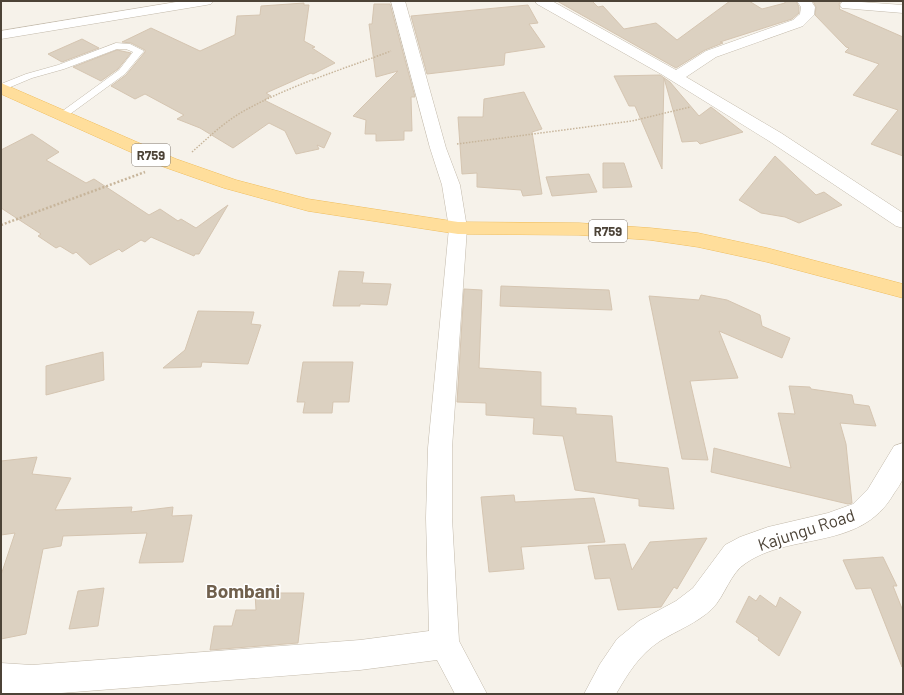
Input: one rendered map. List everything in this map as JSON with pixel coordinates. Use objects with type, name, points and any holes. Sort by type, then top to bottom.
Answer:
[{"type":"main road","name":"R759","points":[[1,88],[173,164],[230,184],[308,205],[458,228],[579,230],[650,234],[698,240],[767,255],[903,291]]},
{"type":"street","points":[[1,35],[206,1]]},
{"type":"street","points":[[398,1],[411,43],[438,148],[451,185],[458,228],[440,448],[439,518],[442,608],[445,644],[472,694]]},
{"type":"street","points":[[542,1],[713,99],[775,137],[903,222]]},
{"type":"street","points":[[676,77],[711,54],[798,23],[807,15],[808,7],[804,1]]},
{"type":"street","points":[[847,5],[903,9]]},
{"type":"street","name":"Kajungu Road","points":[[599,694],[632,644],[661,624],[684,614],[704,598],[735,555],[761,542],[839,522],[856,516],[872,504],[903,454]]},
{"type":"street","points":[[1,678],[32,680],[360,654],[445,644]]},
{"type":"lane","points":[[1,88],[29,76],[60,68],[116,46],[127,46],[139,51],[122,72],[62,115]]},
{"type":"path","points":[[1,226],[173,164],[219,128],[241,114],[309,82],[411,43]]},
{"type":"path","points":[[438,148],[479,139],[598,127],[675,112],[713,99]]},
{"type":"building","points":[[557,1],[592,1],[598,7],[603,6],[624,29],[656,23],[677,40],[730,1],[749,1],[762,9],[785,3],[785,1],[796,1],[799,7],[799,13],[792,19],[720,42],[723,43],[705,50],[676,68]]},
{"type":"building","points":[[813,1],[841,1],[839,4],[839,9],[903,37],[903,156],[871,144],[898,110],[853,95],[879,64],[845,52],[849,48],[846,47],[815,15],[816,7]]},
{"type":"building","points":[[304,3],[304,5],[309,5],[304,41],[315,47],[312,48],[335,63],[313,74],[311,73],[266,93],[271,96],[264,100],[331,133],[324,148],[317,145],[319,149],[296,154],[285,131],[269,123],[233,148],[200,128],[177,119],[184,115],[145,94],[135,99],[111,86],[126,75],[145,52],[145,50],[131,43],[122,42],[151,28],[200,51],[235,35],[237,16],[260,15],[261,6]]},
{"type":"building","points":[[374,4],[390,4],[415,97],[411,97],[412,131],[404,131],[404,140],[376,141],[376,134],[365,134],[366,120],[353,116],[398,71],[376,77],[369,24],[372,24]]},
{"type":"building","points":[[528,5],[538,23],[529,24],[545,47],[505,53],[504,65],[427,74],[411,16]]},
{"type":"building","points":[[82,39],[99,48],[62,62],[48,54]]},
{"type":"building","points":[[117,50],[131,53],[118,69],[101,81],[73,67]]},
{"type":"building","points":[[660,75],[670,82],[699,116],[711,107],[743,132],[700,144],[697,141],[682,142],[664,78],[662,169],[635,106],[629,106],[614,76]]},
{"type":"building","points":[[524,92],[542,129],[532,132],[542,194],[523,196],[521,190],[477,187],[477,173],[462,174],[458,117],[483,117],[484,99]]},
{"type":"building","points":[[32,134],[59,152],[46,160],[86,183],[94,179],[149,215],[160,209],[178,221],[181,219],[196,228],[228,205],[199,254],[195,254],[194,256],[151,237],[145,242],[141,240],[122,252],[119,249],[90,265],[76,252],[73,254],[60,246],[56,248],[38,236],[41,234],[1,208],[1,150]]},
{"type":"building","points":[[775,156],[816,195],[824,192],[842,205],[799,223],[785,217],[761,213],[739,200]]},
{"type":"building","points":[[603,163],[624,163],[632,187],[603,188]]},
{"type":"building","points":[[589,174],[597,192],[552,196],[546,177]]},
{"type":"building","points":[[339,271],[364,272],[362,283],[391,284],[387,305],[360,304],[360,306],[333,306]]},
{"type":"building","points":[[501,286],[609,290],[612,310],[500,306]]},
{"type":"building","points":[[464,289],[482,290],[479,368],[541,372],[541,406],[576,408],[576,414],[612,416],[616,462],[668,468],[674,509],[639,506],[639,499],[575,490],[563,436],[533,434],[534,418],[486,415],[486,403],[457,402]]},
{"type":"building","points":[[701,295],[727,300],[760,315],[762,326],[790,338],[782,358],[719,331],[738,378],[690,381],[708,460],[682,459],[649,296],[699,300]]},
{"type":"building","points":[[198,311],[254,312],[251,324],[261,325],[248,364],[202,362],[201,367],[163,368],[185,350]]},
{"type":"building","points":[[103,352],[104,380],[46,395],[46,366]]},
{"type":"building","points":[[303,362],[353,362],[349,402],[333,402],[332,413],[303,413],[305,402],[297,402]]},
{"type":"building","points":[[789,386],[810,387],[811,389],[852,395],[854,404],[869,406],[876,426],[840,423],[846,444],[852,503],[848,504],[711,472],[714,448],[791,468],[778,413],[795,414]]},
{"type":"building","points":[[37,457],[32,474],[71,478],[55,510],[132,507],[131,512],[173,507],[172,516],[192,515],[183,562],[139,563],[147,533],[63,536],[61,546],[43,549],[26,634],[1,639],[1,575],[15,533],[1,535],[1,461]]},
{"type":"building","points":[[514,495],[515,502],[594,498],[605,542],[521,547],[524,569],[489,572],[481,497]]},
{"type":"building","points":[[707,538],[677,589],[674,587],[661,607],[618,610],[610,578],[595,579],[588,546],[625,544],[632,570],[650,542]]},
{"type":"building","points":[[883,557],[897,586],[893,586],[903,611],[902,667],[871,588],[856,589],[843,560]]},
{"type":"building","points":[[104,588],[98,626],[69,629],[78,591]]},
{"type":"building","points":[[255,593],[304,593],[298,643],[210,650],[214,626],[232,626],[236,610],[256,610]]},
{"type":"building","points":[[760,595],[776,607],[780,597],[801,612],[779,656],[758,640],[759,638],[736,622],[749,596],[756,601]]},
{"type":"district","name":"Bombani","points":[[243,590]]}]
